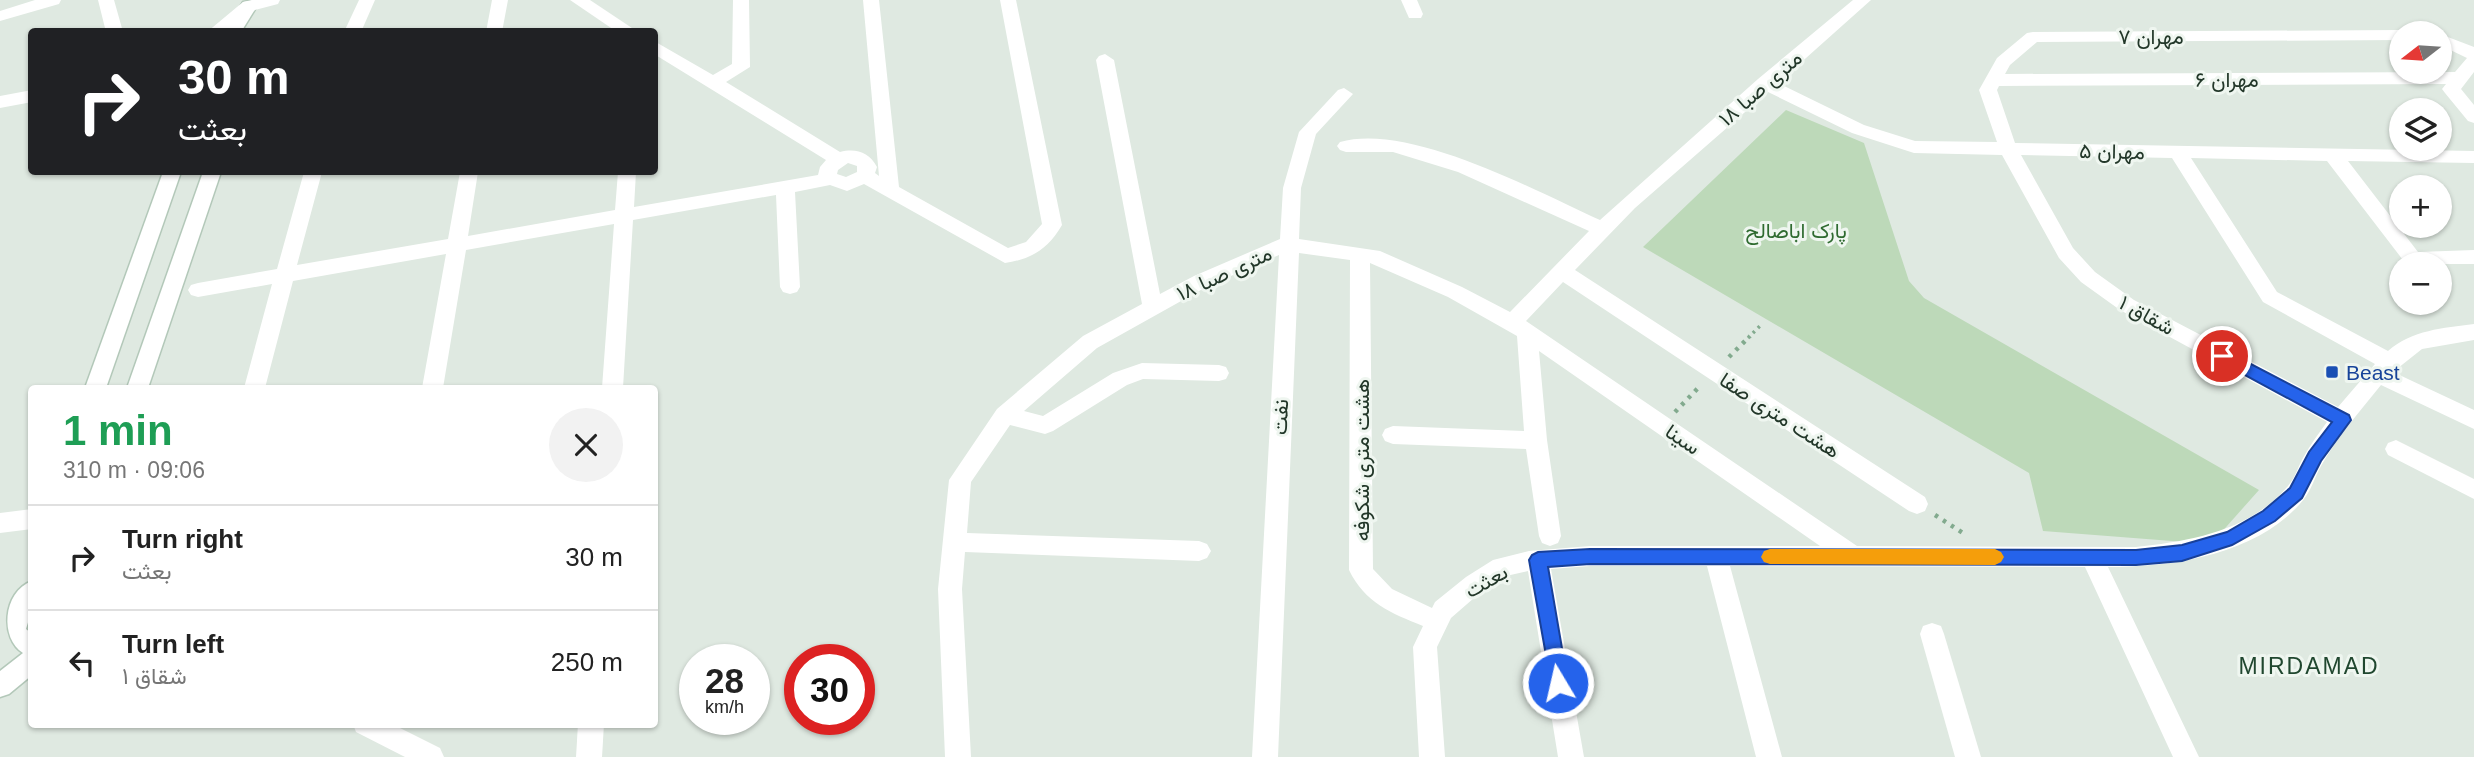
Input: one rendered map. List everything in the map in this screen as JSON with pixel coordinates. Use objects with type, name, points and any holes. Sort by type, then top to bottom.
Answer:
[{"type":"street","points":[[0,16],[53,0]]},
{"type":"street","points":[[106,0],[114,28]]},
{"type":"street","points":[[219,28],[245,3],[272,0]]},
{"type":"street","points":[[354,28],[367,0]]},
{"type":"street","points":[[495,28],[500,0]]},
{"type":"street","points":[[579,0],[624,28]]},
{"type":"street","points":[[713,82],[741,66],[741,0]]},
{"type":"street","points":[[871,0],[890,189]]},
{"type":"street","points":[[865,176],[1005,256],[1026,253],[1041,243],[1052,225],[1008,0]]},
{"type":"street","name":"متری صبا ۱۸","points":[[958,757],[950,589],[960,480],[1006,415],[1090,342],[1201,281],[1287,244],[1373,256],[1455,292],[1519,327],[1562,271],[1628,203],[1863,0]]},
{"type":"street","points":[[234,28],[245,3]]},
{"type":"street","points":[[245,3],[250,28]]},
{"type":"street","name":"مهران ۷","points":[[1994,80],[2003,62],[2033,37],[2389,35]]},
{"type":"street","points":[[2452,43],[2474,55]]},
{"type":"street","points":[[658,48],[838,159]]},
{"type":"street","points":[[1105,60],[1153,308]]},
{"type":"street","points":[[2474,61],[2451,89],[2474,117]]},
{"type":"street","name":"مهران ۶","points":[[1994,80],[2461,78]]},
{"type":"street","points":[[1994,80],[1988,90],[2008,149]]},
{"type":"street","name":"مهران ۵","points":[[1764,83],[1858,128],[1914,147],[2474,157]]},
{"type":"street","name":"نفت","points":[[1265,757],[1287,244],[1292,188],[1308,132],[1344,94]]},
{"type":"street","points":[[1346,146],[1393,146],[1465,167],[1602,229]]},
{"type":"street","name":"شقاق ۱","points":[[2008,149],[2066,253],[2088,277],[2127,305],[2343,420]]},
{"type":"street","points":[[2178,153],[2270,297],[2474,420]]},
{"type":"street","points":[[2333,155],[2413,259],[2474,257]]},
{"type":"street","points":[[198,290],[830,180],[847,184],[865,176],[868,167],[863,159],[851,156],[838,159],[827,171],[830,180]]},
{"type":"street","points":[[95,385],[171,175]]},
{"type":"street","points":[[138,385],[211,175]]},
{"type":"street","points":[[255,385],[312,175]]},
{"type":"street","points":[[433,385],[468,175]]},
{"type":"street","points":[[613,385],[627,175]]},
{"type":"street","points":[[785,188],[790,287]]},
{"type":"street","name":"هشت متری شکوفه","points":[[1360,255],[1361,570],[1367,584],[1377,593],[1437,621]]},
{"type":"street","name":"هشت متری صفا","points":[[1562,271],[1713,373],[1916,503]]},
{"type":"street","points":[[1519,327],[1550,536]]},
{"type":"street","name":"سینا","points":[[1519,327],[1854,557]]},
{"type":"street","name":"بعثت","points":[[1432,757],[1425,648],[1443,610],[1474,583],[1501,568],[1538,560],[1590,556],[2092,557],[2182,553],[2232,538],[2269,516],[2296,493],[2315,457],[2384,368],[2406,347],[2434,337],[2474,332]]},
{"type":"street","points":[[1006,415],[1045,425],[1120,379],[1142,371],[1219,373]]},
{"type":"street","points":[[1393,435],[1536,440]]},
{"type":"street","points":[[2396,449],[2474,490]]},
{"type":"street","points":[[0,523],[28,520]]},
{"type":"street","points":[[954,542],[1199,551]]},
{"type":"street","points":[[1716,557],[1769,757]]},
{"type":"street","points":[[2092,557],[2186,757]]},
{"type":"street","points":[[1538,560],[1571,757]]},
{"type":"street","points":[[28,591],[6,632],[28,644]]},
{"type":"street","points":[[1932,634],[1968,757]]},
{"type":"street","points":[[0,686],[28,663]]},
{"type":"street","points":[[377,728],[431,757]]},
{"type":"street","points":[[589,757],[591,728]]},
{"type":"path","points":[[1916,503],[1969,537]]},
{"type":"green space","name":"پارک اباصالح","points":[[1786,110],[1864,143],[1909,281],[1924,298],[2259,490],[2211,544],[2043,531],[2029,473],[1643,247]]},
{"type":"slow traffic","points":[[1770,557],[1995,557]]},
{"type":"place","name":"Beast","points":[[2332,372]]},
{"type":"district","name":"MIRDAMAD","points":[[2309,666]]},
{"type":"route","points":[[1558,683],[1538,560],[1590,556],[2136,557],[2182,553],[2232,538],[2269,516],[2296,493],[2315,457],[2343,420],[2222,356]]}]
